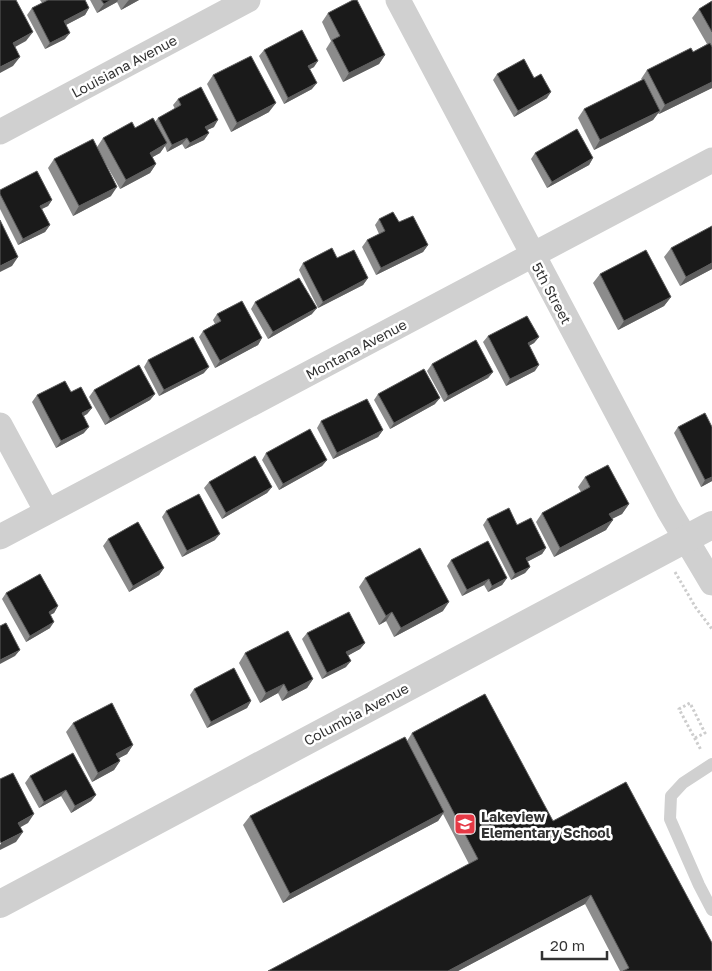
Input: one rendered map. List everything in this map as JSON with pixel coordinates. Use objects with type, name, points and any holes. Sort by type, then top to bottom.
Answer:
[{"type":"street","name":"Louisiana Avenue","points":[[0,132],[248,0]]},
{"type":"street","name":"5th Street","points":[[398,0],[685,539],[712,583]]},
{"type":"street","name":"Montana Avenue","points":[[0,537],[712,160]]},
{"type":"street","points":[[0,425],[47,512]]},
{"type":"street","name":"Columbia Avenue","points":[[0,904],[712,525]]},
{"type":"lane","points":[[712,764],[683,783],[671,796],[670,819],[699,886],[712,910]]},
{"type":"path","points":[[676,573],[696,608],[712,629]]},
{"type":"path","points":[[695,738],[705,733],[690,703],[679,709],[701,750]]},
{"type":"building","points":[[0,0],[16,0],[33,32],[13,43],[20,57],[0,67]]},
{"type":"building","points":[[48,0],[85,0],[89,8],[64,21],[70,33],[50,43],[32,8]]},
{"type":"building","points":[[101,0],[111,0],[104,4]]},
{"type":"building","points":[[353,0],[357,0],[385,55],[349,73],[332,40],[340,36],[328,13]]},
{"type":"building","points":[[712,1],[712,32],[699,9]]},
{"type":"building","points":[[302,30],[318,61],[308,66],[317,83],[288,98],[264,50]]},
{"type":"building","points":[[710,43],[712,47],[712,82],[665,105],[647,70],[691,48],[693,52]]},
{"type":"building","points":[[251,56],[276,103],[237,123],[213,75]]},
{"type":"building","points":[[524,59],[534,78],[541,74],[551,92],[518,111],[497,74]]},
{"type":"building","points":[[644,79],[660,111],[600,140],[584,109]]},
{"type":"building","points":[[201,87],[218,120],[205,127],[209,133],[190,143],[187,138],[172,145],[158,118],[181,105],[178,99]]},
{"type":"building","points":[[153,118],[167,143],[150,153],[156,164],[126,180],[103,138],[132,122],[135,128]]},
{"type":"building","points":[[577,129],[593,158],[552,182],[535,153]]},
{"type":"building","points":[[93,139],[117,187],[79,206],[54,159]]},
{"type":"building","points":[[37,171],[52,200],[40,206],[50,225],[23,239],[0,194],[0,190]]},
{"type":"building","points":[[393,212],[399,222],[413,216],[428,245],[381,268],[367,240],[385,231],[379,219]]},
{"type":"building","points":[[0,220],[18,257],[0,266]]},
{"type":"building","points":[[712,226],[712,263],[686,277],[671,248]]},
{"type":"building","points":[[332,248],[337,258],[354,250],[368,278],[323,302],[303,263]]},
{"type":"building","points":[[646,250],[671,297],[624,321],[600,274]]},
{"type":"building","points":[[299,278],[317,308],[273,332],[255,302]]},
{"type":"building","points":[[242,301],[262,338],[220,361],[203,331],[221,321],[217,314]]},
{"type":"building","points":[[527,316],[539,337],[528,343],[539,365],[510,379],[488,336]]},
{"type":"building","points":[[193,337],[209,367],[164,390],[148,360]]},
{"type":"building","points":[[476,340],[493,372],[448,396],[432,364]]},
{"type":"building","points":[[139,365],[155,394],[110,419],[94,390]]},
{"type":"building","points":[[424,369],[440,398],[394,423],[378,394]]},
{"type":"building","points":[[65,381],[71,392],[81,387],[92,408],[82,413],[89,427],[61,441],[37,395]]},
{"type":"building","points":[[367,399],[383,430],[337,453],[321,421]]},
{"type":"building","points":[[705,413],[712,427],[712,477],[705,480],[678,427]]},
{"type":"building","points":[[310,429],[327,460],[283,484],[266,453]]},
{"type":"building","points":[[255,456],[272,487],[226,513],[209,482]]},
{"type":"building","points":[[608,465],[629,504],[609,514],[613,520],[560,548],[542,513],[590,487],[585,477]]},
{"type":"building","points":[[199,494],[220,534],[187,551],[166,511]]},
{"type":"building","points":[[509,508],[517,525],[531,518],[546,548],[526,558],[530,567],[515,574],[487,519]]},
{"type":"building","points":[[138,522],[164,568],[133,586],[108,539]]},
{"type":"building","points":[[488,541],[507,578],[492,586],[489,579],[467,590],[451,560]]},
{"type":"building","points":[[420,548],[449,602],[401,628],[392,612],[386,616],[365,578]]},
{"type":"building","points":[[40,574],[58,606],[49,612],[54,622],[30,636],[6,593]]},
{"type":"building","points":[[349,612],[365,643],[346,652],[351,661],[327,673],[307,633]]},
{"type":"building","points":[[6,623],[20,650],[0,660],[0,626]]},
{"type":"building","points":[[288,631],[313,679],[288,692],[284,684],[266,693],[245,653]]},
{"type":"building","points":[[234,668],[251,701],[211,722],[194,689]]},
{"type":"building","points":[[485,694],[553,821],[626,782],[712,943],[712,971],[623,971],[629,968],[591,895],[448,971],[268,971],[478,859],[412,733]]},
{"type":"building","points":[[112,703],[133,745],[116,754],[120,761],[98,773],[73,723]]},
{"type":"building","points":[[405,737],[444,812],[290,894],[250,816]]},
{"type":"building","points":[[73,753],[96,795],[75,806],[66,790],[44,802],[30,776]]},
{"type":"building","points":[[13,773],[34,814],[18,823],[23,832],[1,843],[0,779]]},
{"type":"place","name":"Lakeview Elementary School","points":[[465,824]]}]
